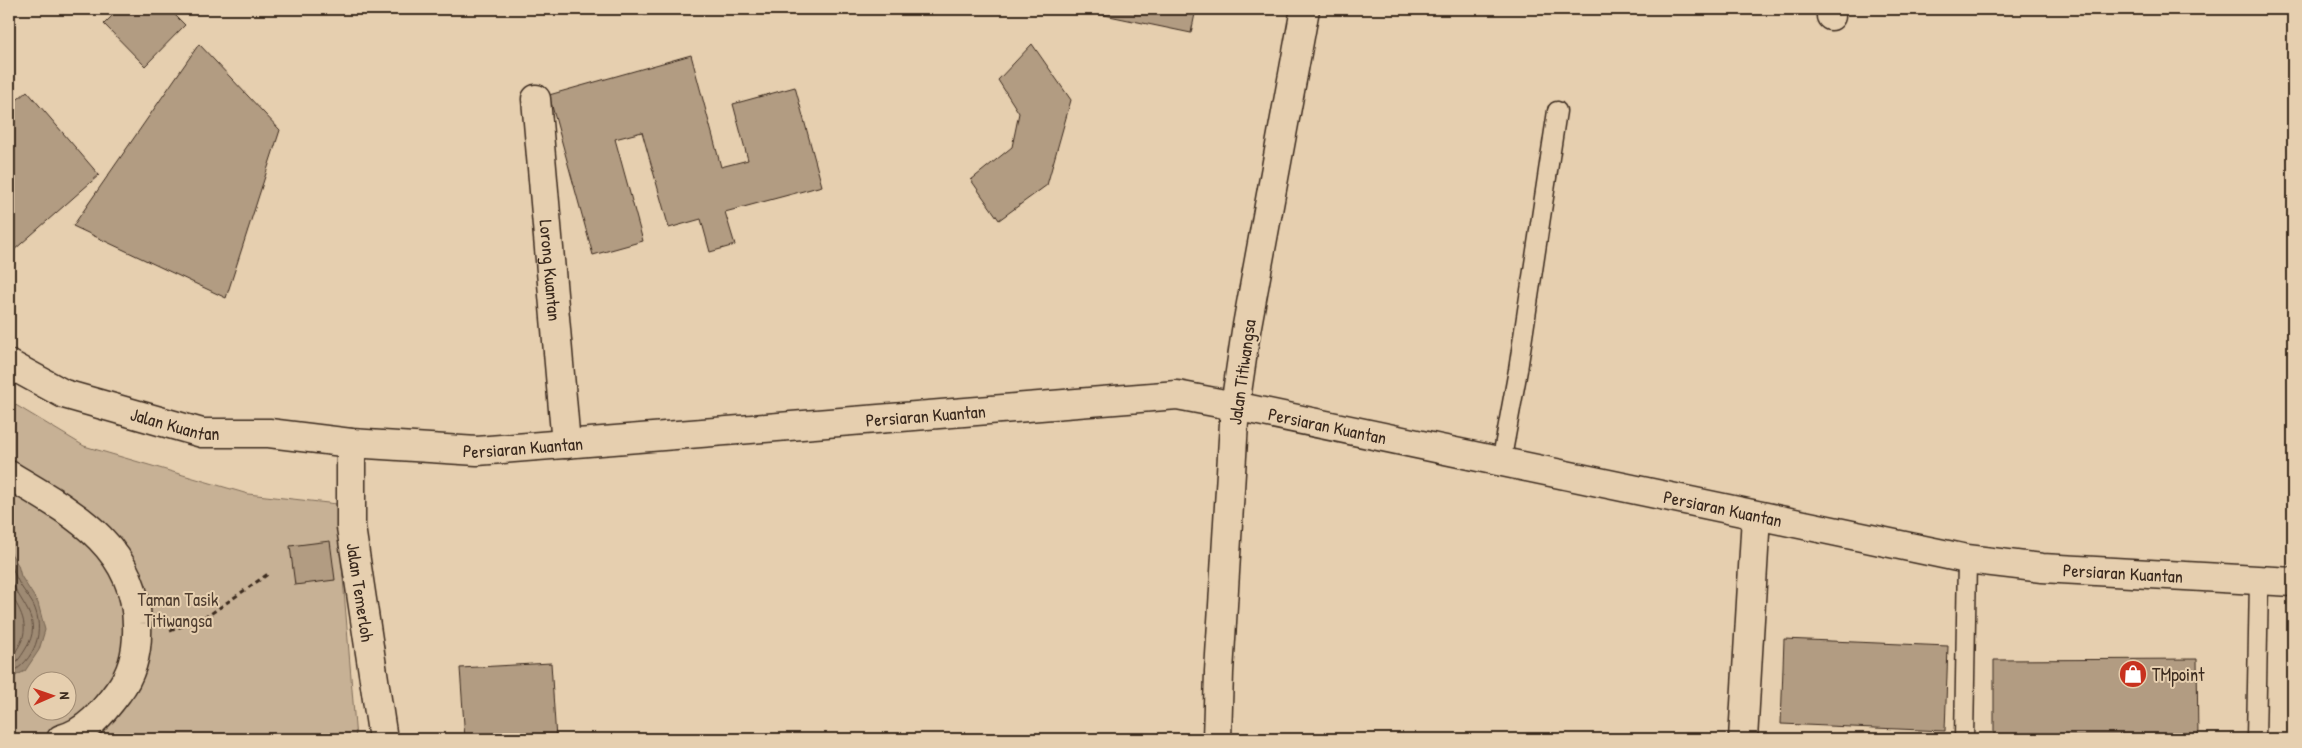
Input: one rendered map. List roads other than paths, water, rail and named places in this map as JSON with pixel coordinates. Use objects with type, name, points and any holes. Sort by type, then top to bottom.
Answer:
[{"type":"street","name":"Jalan Titiwangsa","points":[[1217,739],[1235,406],[1246,331],[1305,9]]},
{"type":"street","name":"Lorong Kuantan","points":[[536,99],[566,444]]},
{"type":"street","name":"Jalan Kuantan","points":[[9,364],[64,394],[202,433],[269,433],[351,443]]},
{"type":"street","name":"Persiaran Kuantan","points":[[351,443],[477,451],[1177,395],[1967,559],[2042,568],[2293,582]]},
{"type":"street","name":"Jalan Temerloh","points":[[351,443],[351,527],[382,739]]},
{"type":"street","points":[[9,475],[64,508],[100,536],[124,568],[137,605],[138,645],[125,683],[102,714],[69,737],[61,739]]},
{"type":"street","points":[[1743,739],[1756,516]]},
{"type":"lane","points":[[1501,463],[1518,370],[1557,111]]},
{"type":"lane","points":[[1964,739],[1967,559]]},
{"type":"lane","points":[[2256,739],[2259,581]]},
{"type":"water","points":[[9,550],[18,565],[21,576],[38,603],[45,630],[39,650],[25,671],[9,679]]},
{"type":"place","name":"TMpoint","points":[[2133,674]]},
{"type":"park label","name":"Taman Tasik Titiwangsa","points":[[178,609]]}]
